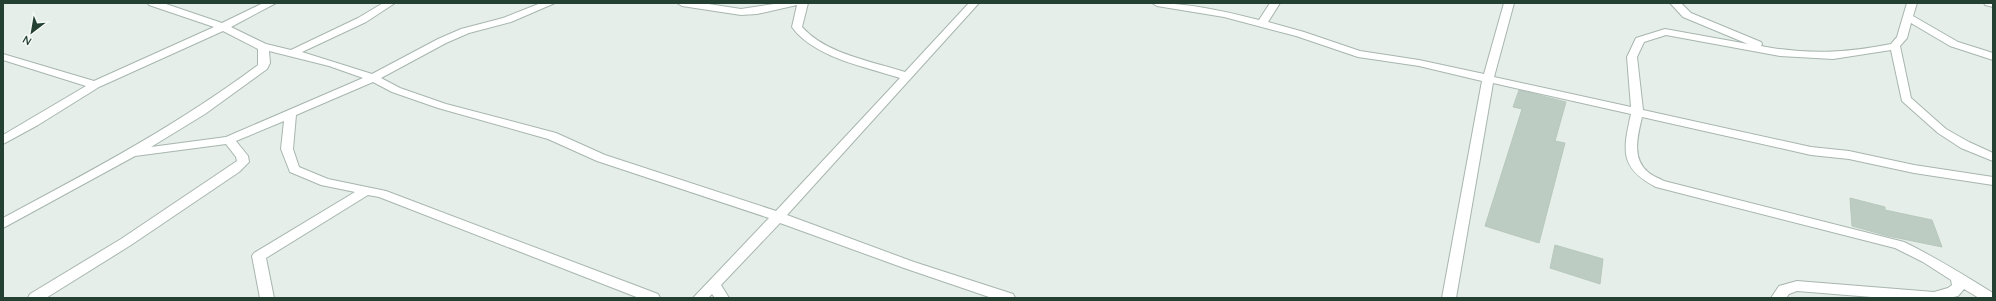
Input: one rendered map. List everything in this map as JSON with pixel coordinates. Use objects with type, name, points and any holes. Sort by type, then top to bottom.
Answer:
[{"type":"street","points":[[153,3],[223,27],[250,42],[263,47],[333,64],[373,78],[396,90],[442,106],[552,136],[601,158],[778,217],[909,265],[1008,298]]},
{"type":"street","points":[[3,140],[34,123],[95,85],[223,27],[270,3]]},
{"type":"street","points":[[292,53],[362,20],[390,3]]},
{"type":"street","points":[[133,153],[229,140],[290,116],[373,78],[442,41],[465,31],[507,20],[550,3]]},
{"type":"street","points":[[682,3],[741,12],[757,11],[796,3]]},
{"type":"street","points":[[804,3],[797,27],[800,32],[818,45],[862,62],[906,76]]},
{"type":"street","points":[[700,298],[778,217],[974,3]]},
{"type":"street","points":[[1157,3],[1225,14],[1262,23],[1358,54],[1383,59],[1419,63],[1811,151],[1849,155],[1914,169],[1993,181]]},
{"type":"street","points":[[1262,23],[1275,3]]},
{"type":"street","points":[[1448,298],[1488,79],[1508,3]]},
{"type":"street","points":[[1675,3],[1687,15],[1780,53]]},
{"type":"street","points":[[1912,3],[1902,38],[1895,46],[1871,51],[1833,56],[1780,53],[1665,32],[1640,40],[1632,57],[1637,112],[1630,146],[1637,168],[1649,179],[1660,184],[1899,245],[1912,250],[1990,298]]},
{"type":"street","points":[[1989,3],[1993,4]]},
{"type":"street","points":[[1908,18],[1959,46],[1993,57]]},
{"type":"street","points":[[1895,46],[1906,99],[1942,131],[1965,145],[1993,156]]},
{"type":"street","points":[[3,224],[133,153],[212,103],[263,67],[265,63],[263,47]]},
{"type":"street","points":[[3,57],[95,85]]},
{"type":"street","points":[[290,116],[286,149],[294,170],[325,182],[382,194],[653,298]]},
{"type":"street","points":[[35,298],[126,242],[235,169],[243,162],[242,156],[229,140]]},
{"type":"street","points":[[267,298],[259,256],[366,191]]},
{"type":"street","points":[[1778,298],[1784,290],[1797,286],[1934,297],[1952,292],[1959,286],[1957,277]]},
{"type":"street","points":[[713,285],[722,298]]},
{"type":"building","points":[[1519,90],[1566,102],[1555,141],[1565,143],[1539,243],[1485,226],[1522,109],[1513,107]]},
{"type":"building","points":[[1850,198],[1885,207],[1885,210],[1932,220],[1942,247],[1888,236],[1852,226]]},
{"type":"building","points":[[1555,245],[1603,259],[1600,284],[1550,268]]}]
